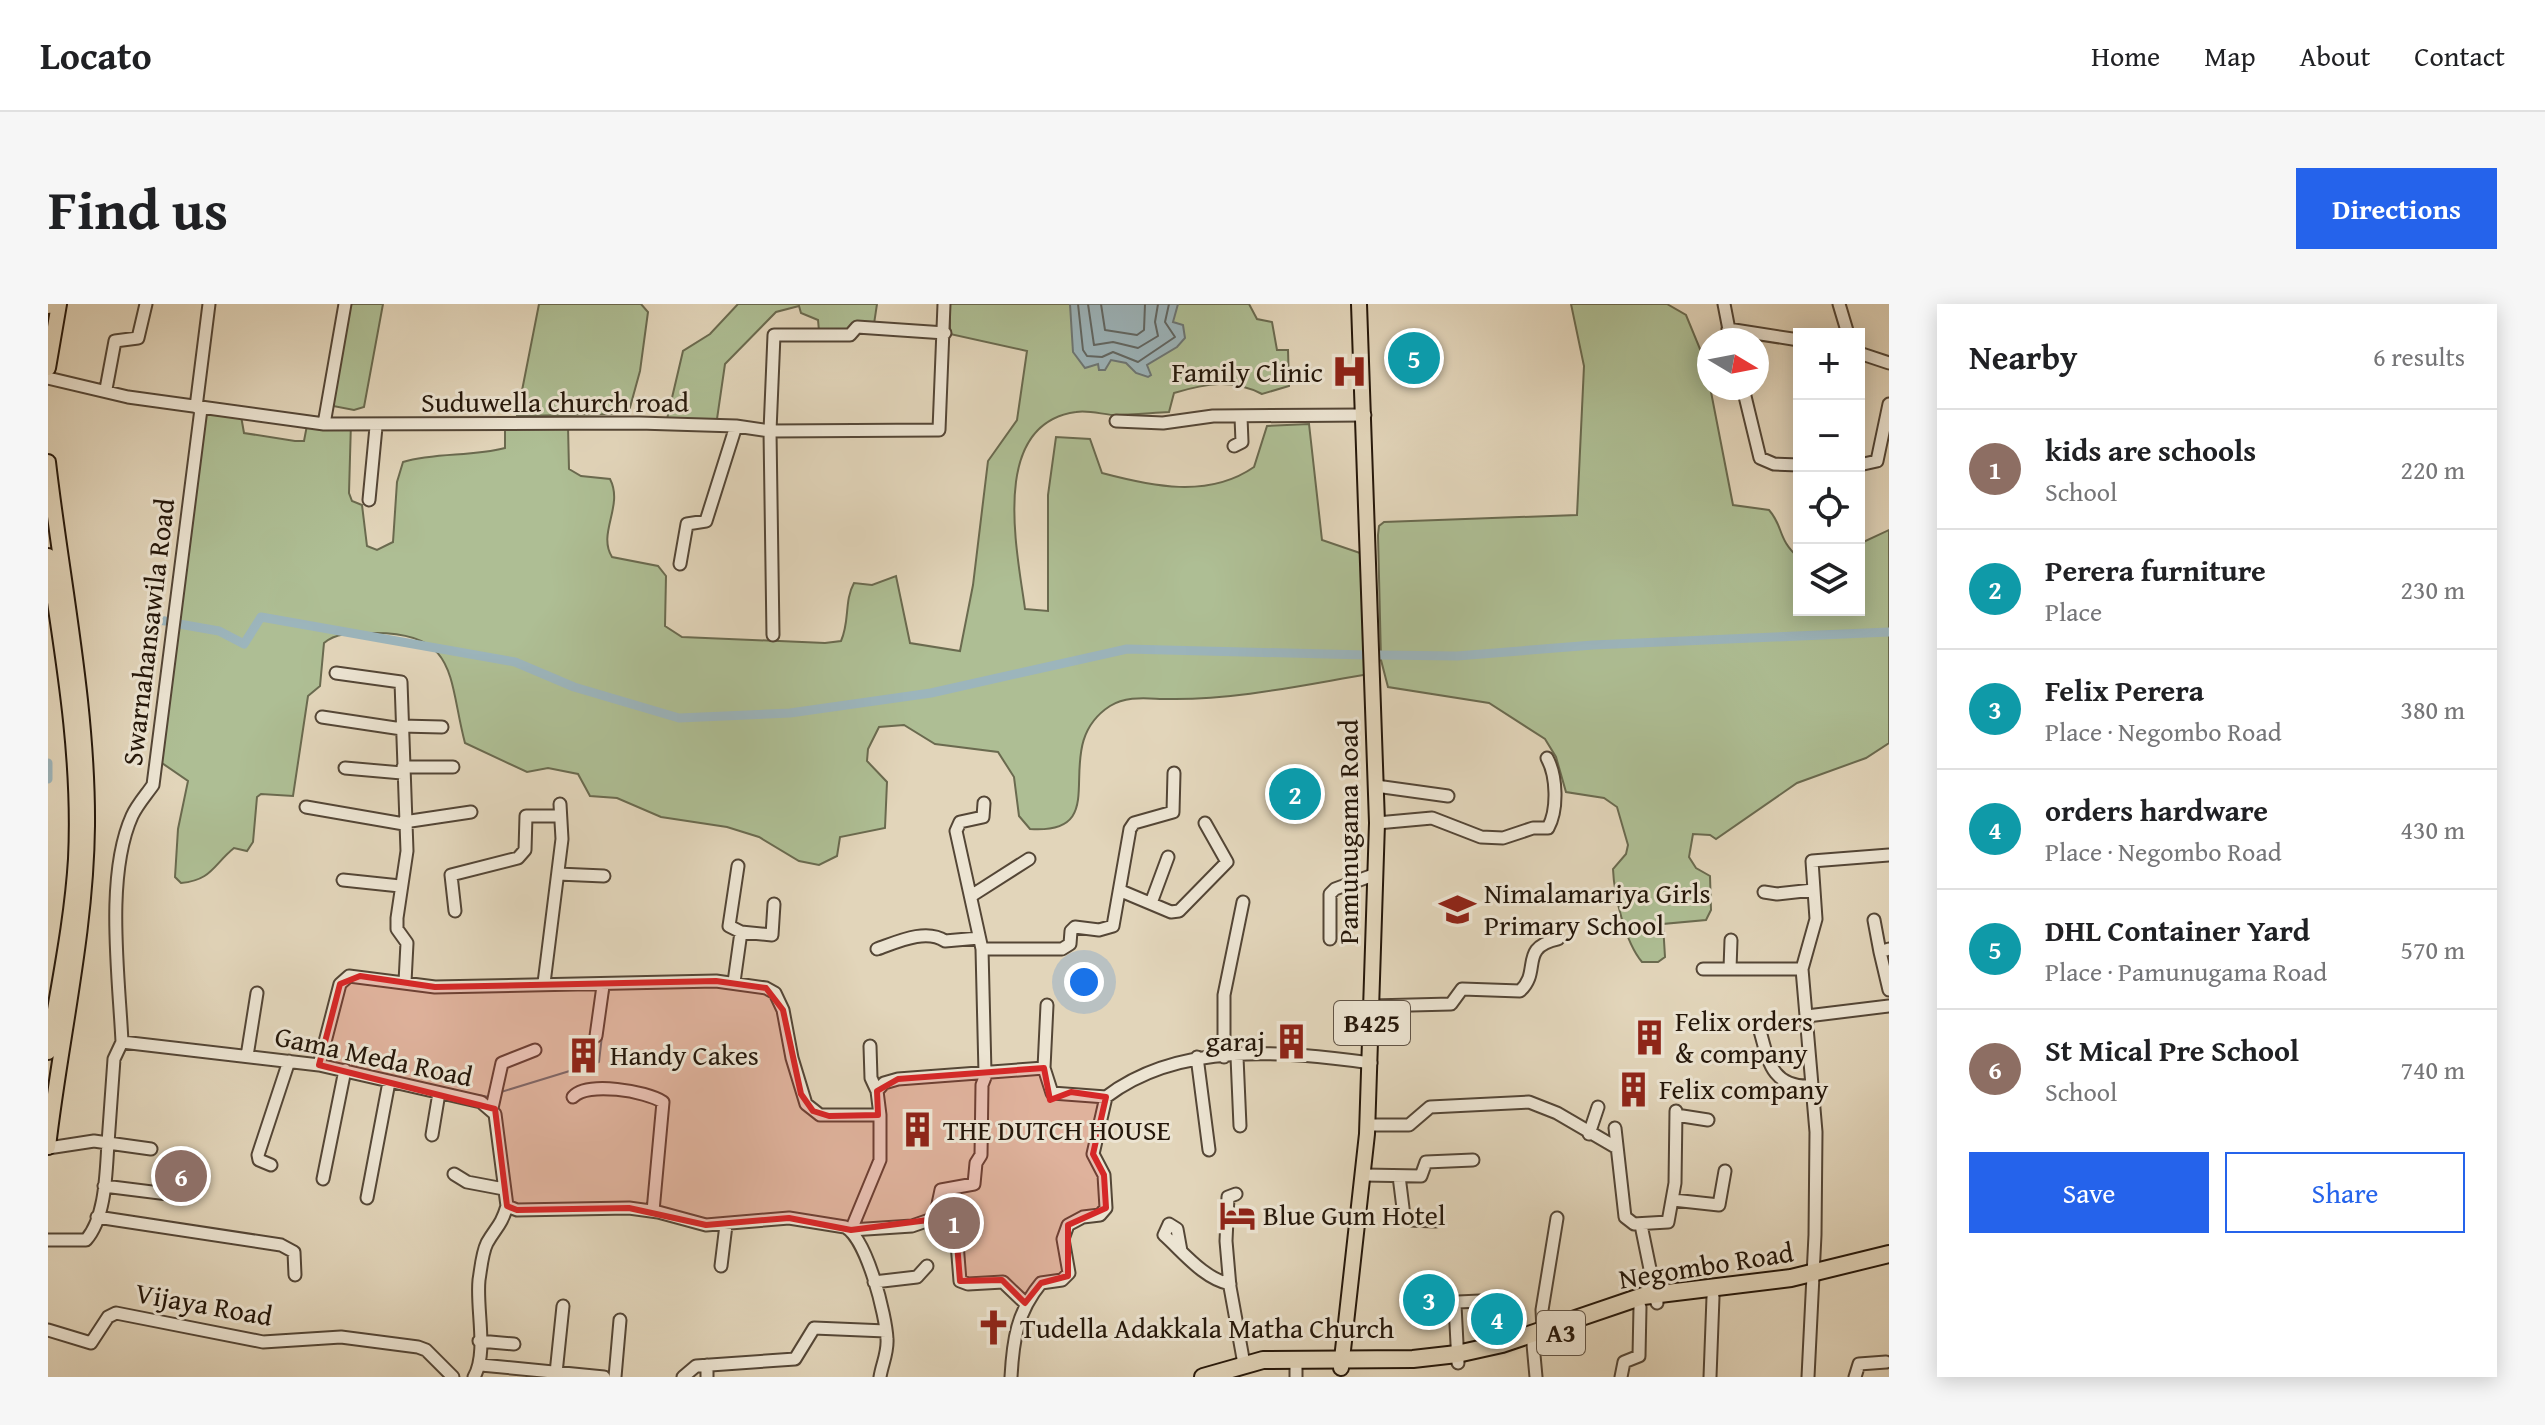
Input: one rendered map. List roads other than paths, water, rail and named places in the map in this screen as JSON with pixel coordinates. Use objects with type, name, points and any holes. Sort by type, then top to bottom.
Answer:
[{"type":"highway","name":"Negombo Road","points":[[1538,1337],[1656,1298],[1812,1278],[1889,1254]]},
{"type":"highway","name":"Negombo Road","points":[[1203,1377],[1263,1360],[1342,1363],[1457,1359],[1640,1307],[1656,1298],[1713,1297],[1889,1264]]},
{"type":"highway","name":"Negombo Road","points":[[1232,1377],[1264,1369],[1296,1373],[1342,1363]]},
{"type":"main road","points":[[48,368],[59,304]]},
{"type":"main road","name":"Pamunugama Road","points":[[1342,1363],[1368,1125],[1377,823],[1359,304]]},
{"type":"main road","points":[[48,462],[82,718],[87,825],[78,939],[48,1148]]},
{"type":"main road","points":[[48,556],[74,752],[76,858],[67,938],[48,1052]]},
{"type":"street","points":[[106,389],[115,341],[138,338],[146,304]]},
{"type":"street","name":"Swarnahansawila Road","points":[[97,1217],[104,1186],[114,1059],[122,1044],[117,945],[119,879],[130,822],[153,785],[209,304]]},
{"type":"street","points":[[324,424],[345,304]]},
{"type":"street","name":"Suduwella church road","points":[[48,378],[106,389],[128,397],[324,424],[376,427],[639,423],[736,426],[770,431],[939,430],[944,304]]},
{"type":"street","points":[[1724,304],[1728,328]]},
{"type":"street","points":[[1839,304],[1846,328]]},
{"type":"street","points":[[773,635],[770,368],[773,343],[778,333],[850,335],[857,327],[945,333]]},
{"type":"street","points":[[1769,337],[1793,339]]},
{"type":"street","points":[[1865,355],[1889,363]]},
{"type":"street","points":[[1746,400],[1760,458],[1774,464],[1793,465]]},
{"type":"street","points":[[1865,464],[1877,461],[1889,404]]},
{"type":"street","points":[[1116,421],[1163,423],[1213,416],[1365,415]]},
{"type":"street","points":[[1234,446],[1242,442],[1241,417]]},
{"type":"street","points":[[680,564],[687,524],[706,521],[736,426]]},
{"type":"street","points":[[369,500],[376,427]]},
{"type":"street","points":[[336,673],[400,681],[407,851],[400,886],[397,929],[407,943],[405,982]]},
{"type":"street","points":[[322,717],[402,727],[442,727]]},
{"type":"street","points":[[1377,823],[1432,818],[1481,837],[1503,838],[1533,828],[1548,828],[1555,794],[1552,766],[1547,758]]},
{"type":"street","points":[[345,768],[402,770],[453,767]]},
{"type":"street","points":[[877,949],[925,935],[937,935],[945,941],[980,944],[1067,947],[1075,927],[1099,930],[1113,926],[1130,829],[1134,823],[1173,812],[1174,773]]},
{"type":"street","points":[[1376,786],[1448,796]]},
{"type":"street","points":[[984,803],[983,817],[960,822],[956,831],[980,944],[986,1072],[982,1085],[981,1155],[976,1163],[974,1184],[941,1190],[935,1218],[944,1239],[957,1243],[960,1281],[968,1284],[1003,1282],[1025,1303]]},
{"type":"street","points":[[306,807],[404,823],[471,812]]},
{"type":"street","points":[[455,911],[451,875],[518,858],[525,850],[526,816],[560,810],[558,874],[544,983]]},
{"type":"street","points":[[1121,891],[1171,912],[1179,911],[1226,865],[1226,854],[1205,823]]},
{"type":"street","points":[[1808,1377],[1816,1132],[1802,969],[1816,919],[1812,861],[1889,855]]},
{"type":"street","points":[[1151,903],[1168,857]]},
{"type":"street","points":[[971,896],[1029,859]]},
{"type":"street","points":[[738,866],[729,926],[741,932],[772,935],[774,904]]},
{"type":"street","points":[[558,874],[604,876]]},
{"type":"street","points":[[1330,939],[1330,894],[1335,889],[1376,874]]},
{"type":"street","points":[[343,880],[400,886]]},
{"type":"street","points":[[1764,892],[1788,894],[1813,890]]},
{"type":"street","points":[[1224,1057],[1224,995],[1243,902]]},
{"type":"street","points":[[1874,920],[1884,950],[1889,990]]},
{"type":"street","points":[[734,982],[741,932]]},
{"type":"street","points":[[1372,1006],[1451,1004],[1462,989],[1520,991],[1528,980],[1539,945],[1558,939]]},
{"type":"street","points":[[1730,969],[1731,940]]},
{"type":"street","points":[[1703,969],[1802,969]]},
{"type":"street","points":[[319,1065],[340,984],[349,976],[466,987],[544,983],[603,986],[734,982],[766,988],[779,998],[801,1094],[813,1111],[829,1116],[880,1115]]},
{"type":"street","points":[[596,1036],[603,986]]},
{"type":"street","points":[[247,1056],[257,993]]},
{"type":"street","points":[[1047,1005],[1044,1068],[1052,1093],[1106,1097]]},
{"type":"street","points":[[1807,1016],[1889,1006]]},
{"type":"street","points":[[1758,1024],[1770,1064],[1782,1083],[1793,1087],[1811,1086]]},
{"type":"street","name":"Gama Meda Road","points":[[122,1044],[319,1065],[481,1102],[492,1108],[507,1206]]},
{"type":"street","points":[[870,1046],[871,1078],[877,1091],[880,1115],[880,1160],[851,1230],[874,1282],[886,1331],[887,1351],[880,1377]]},
{"type":"street","points":[[492,1108],[502,1063],[535,1050]]},
{"type":"street","points":[[1197,1057],[1209,1150]]},
{"type":"street","points":[[1011,1377],[1013,1340],[1025,1303],[1041,1283],[1068,1276],[1063,1239],[1068,1225],[1083,1217],[1100,1215],[1106,1208],[1104,1175],[1093,1154],[1106,1097],[1123,1084],[1152,1071],[1197,1057],[1330,1057],[1371,1063]]},
{"type":"street","points":[[1237,1057],[1240,1126]]},
{"type":"street","points":[[271,1165],[259,1160],[258,1155],[289,1061]]},
{"type":"street","points":[[877,1091],[884,1083],[898,1079],[1044,1068]]},
{"type":"street","points":[[323,1179],[345,1070]]},
{"type":"street","points":[[367,1198],[389,1082]]},
{"type":"street","points":[[573,1097],[585,1088],[600,1088],[663,1102],[653,1211]]},
{"type":"street","points":[[432,1135],[439,1093]]},
{"type":"street","points":[[1368,1125],[1411,1124],[1423,1109],[1430,1107],[1529,1102],[1557,1113],[1617,1148]]},
{"type":"street","points":[[1589,1134],[1598,1107]]},
{"type":"street","points":[[1615,1128],[1623,1212],[1631,1223],[1641,1225],[1670,1221],[1676,1113],[1708,1120]]},
{"type":"street","points":[[48,1148],[94,1141],[151,1149]]},
{"type":"street","points":[[1364,1175],[1421,1176],[1426,1162],[1473,1160]]},
{"type":"street","points":[[1673,1200],[1719,1205],[1725,1171]]},
{"type":"street","points":[[454,1174],[467,1182],[504,1189]]},
{"type":"street","points":[[1399,1176],[1404,1216],[1408,1220],[1436,1221]]},
{"type":"street","points":[[104,1186],[184,1196]]},
{"type":"street","points":[[1236,1194],[1230,1194],[1227,1206],[1230,1284],[1244,1364]]},
{"type":"street","points":[[474,1377],[481,1365],[478,1303],[483,1259],[486,1245],[500,1228],[507,1206],[533,1211],[629,1208],[653,1211],[685,1222],[726,1225],[789,1218],[851,1230],[912,1226],[935,1218]]},
{"type":"street","points":[[48,1240],[86,1240],[97,1217],[281,1245],[294,1252],[295,1275]]},
{"type":"street","points":[[1536,1377],[1538,1337],[1549,1285],[1557,1218]]},
{"type":"street","points":[[721,1266],[726,1225]]},
{"type":"street","points":[[1641,1225],[1656,1298]]},
{"type":"street","points":[[1181,1251],[1207,1273],[1230,1284]]},
{"type":"street","points":[[874,1282],[917,1277],[927,1266]]},
{"type":"street","points":[[1710,1377],[1713,1297]]},
{"type":"street","points":[[1457,1359],[1455,1305],[1458,1302],[1480,1301]]},
{"type":"street","points":[[556,1373],[563,1306]]},
{"type":"street","points":[[1621,1377],[1624,1362],[1639,1356],[1642,1349],[1640,1307]]},
{"type":"street","name":"Vijaya Road","points":[[48,1330],[91,1343],[108,1317],[116,1313],[263,1342],[341,1337],[418,1347],[426,1350],[453,1377]]},
{"type":"street","points":[[615,1377],[620,1320]]},
{"type":"street","points":[[683,1377],[690,1369],[707,1371],[795,1359],[814,1328],[886,1331]]},
{"type":"street","points":[[479,1341],[514,1344]]},
{"type":"street","points":[[1855,1377],[1859,1364],[1886,1362]]},
{"type":"street","points":[[481,1365],[604,1377]]},
{"type":"water","points":[[1070,304],[1178,304],[1173,322],[1183,325],[1185,338],[1177,347],[1147,365],[1151,375],[1148,377],[1136,373],[1126,363],[1111,360],[1105,370],[1099,370],[1098,364],[1085,368],[1073,352]]},
{"type":"waterway","points":[[179,624],[219,631],[244,644],[261,617],[515,662],[574,687],[679,718],[790,713],[931,693],[1127,649],[1365,655]]},
{"type":"waterway","points":[[153,619],[165,621]]},
{"type":"waterway","points":[[1380,655],[1457,656],[1593,645],[1889,632]]},
{"type":"waterway","points":[[48,763],[48,779]]},
{"type":"waterway","points":[[605,1011],[609,989],[651,988]]},
{"type":"waterway","points":[[501,1092],[599,1062],[604,1018]]},
{"type":"waterway","points":[[476,1095],[490,1097]]},
{"type":"place","name":"DHL Container Yard","points":[[1414,358]]},
{"type":"place","name":"Family Clinic","points":[[1349,372]]},
{"type":"place","name":"Perera furniture","points":[[1295,794]]},
{"type":"place","name":"Nimalamariya Girls Primary School","points":[[1458,909]]},
{"type":"place","name":"Felix orders & company","points":[[1649,1037]]},
{"type":"place","name":"garaj","points":[[1291,1041]]},
{"type":"place","name":"Handy Cakes","points":[[584,1055]]},
{"type":"place","name":"Felix company","points":[[1633,1089]]},
{"type":"place","name":"THE DUTCH HOUSE","points":[[917,1130]]},
{"type":"place","name":"St Mical Pre School","points":[[181,1176]]},
{"type":"place","name":"Blue Gum Hotel","points":[[1237,1215]]},
{"type":"place","name":"kids are schools","points":[[954,1223]]},
{"type":"place","name":"Felix Perera","points":[[1429,1300]]},
{"type":"place","name":"orders hardware","points":[[1497,1319]]},
{"type":"place","name":"Tudella Adakkala Matha Church","points":[[994,1328]]}]
